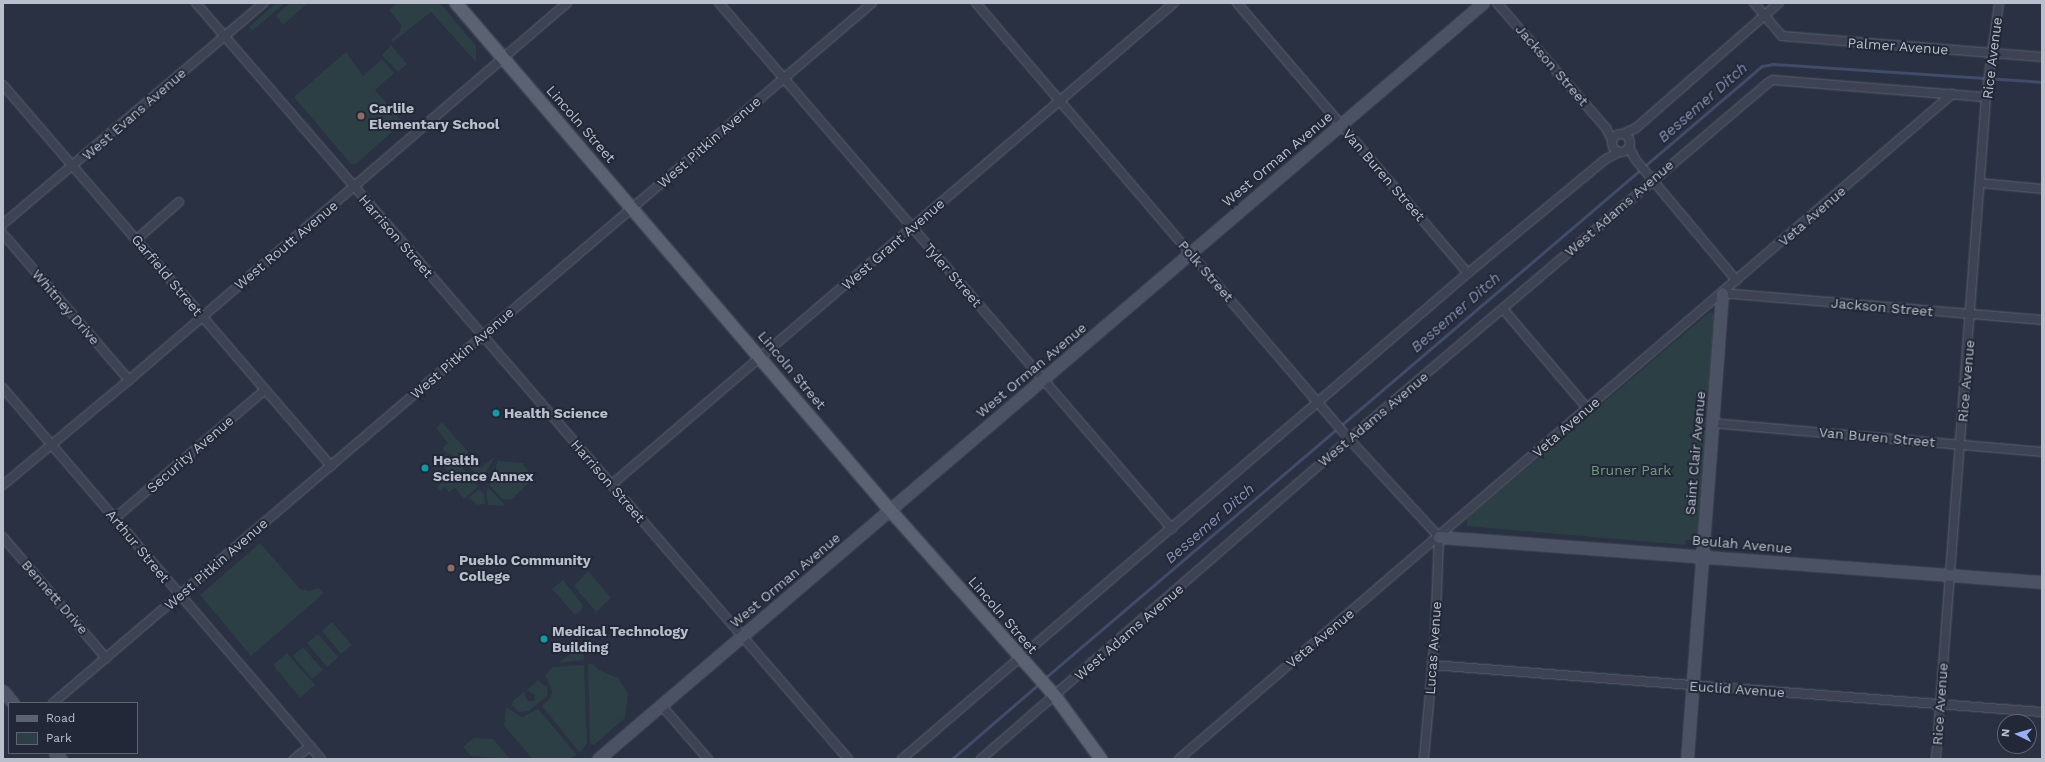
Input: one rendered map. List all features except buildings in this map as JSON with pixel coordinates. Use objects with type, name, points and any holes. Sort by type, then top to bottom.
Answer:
[{"type":"main road","name":"Lincoln Street","points":[[456,3],[760,355],[890,510],[1051,692],[1101,759]]},
{"type":"street","name":"Harrison Street","points":[[196,3],[741,637],[848,759]]},
{"type":"street","name":"West Evans Avenue","points":[[3,224],[264,3]]},
{"type":"street","name":"West Routt Avenue","points":[[3,485],[129,380],[201,316],[354,187],[567,3]]},
{"type":"street","name":"Tyler Street","points":[[718,3],[1172,529]]},
{"type":"street","name":"West Pitkin Avenue","points":[[54,702],[872,3]]},
{"type":"street","name":"Polk Street","points":[[976,3],[1349,439],[1439,537]]},
{"type":"street","name":"West Grant Avenue","points":[[611,485],[760,355],[913,228],[1174,3]]},
{"type":"street","name":"Van Buren Street","points":[[1237,3],[1468,273]]},
{"type":"street","name":"West Orman Avenue","points":[[598,759],[1044,380],[1190,253],[1483,3]]},
{"type":"street","name":"Jackson Street","points":[[1497,3],[1634,158],[1736,280]]},
{"type":"street","name":"Palmer Avenue","points":[[1754,3],[1782,36],[2042,57]]},
{"type":"street","points":[[902,759],[1024,662],[1172,529],[1318,402],[1468,273],[1606,158],[1636,128],[1779,3]]},
{"type":"street","name":"Rice Avenue","points":[[1936,759],[1949,575],[1971,315],[1986,97],[1999,3]]},
{"type":"street","name":"West Adams Avenue","points":[[981,759],[1051,692],[1503,309],[1649,176],[1768,83],[1773,80],[1952,94]]},
{"type":"street","name":"Garfield Street","points":[[3,85],[72,167],[137,239],[201,316],[331,466]]},
{"type":"street","points":[[1952,94],[1986,97]]},
{"type":"street","name":"Veta Avenue","points":[[1179,759],[1439,537],[1952,94]]},
{"type":"street","points":[[1980,183],[2042,189]]},
{"type":"street","points":[[137,239],[179,202]]},
{"type":"street","name":"Whitney Drive","points":[[3,234],[129,380]]},
{"type":"street","name":"Jackson Street","points":[[1722,293],[2042,320]]},
{"type":"street","name":"Saint Clair Avenue","points":[[1687,759],[1722,293]]},
{"type":"street","points":[[1503,309],[1587,408]]},
{"type":"street","name":"Arthur Street","points":[[3,388],[321,759]]},
{"type":"street","name":"Security Avenue","points":[[115,518],[265,390]]},
{"type":"street","name":"Van Buren Street","points":[[1712,423],[2042,452]]},
{"type":"street","name":"Bennett Drive","points":[[3,537],[106,658]]},
{"type":"street","name":"Beulah Avenue","points":[[1439,537],[1702,555],[2042,582]]},
{"type":"street","name":"Lucas Avenue","points":[[1424,759],[1432,665],[1439,537]]},
{"type":"street","name":"Euclid Avenue","points":[[1432,665],[2042,712]]},
{"type":"street","points":[[3,690],[12,702]]},
{"type":"street","points":[[661,705],[708,759]]},
{"type":"street","points":[[294,759],[310,746]]},
{"type":"green space","points":[[276,3],[285,3],[252,31],[249,27]]},
{"type":"green space","points":[[290,3],[308,3],[283,25],[276,15]]},
{"type":"green space","points":[[397,3],[440,3],[476,46],[476,62],[431,12],[393,42],[391,40],[400,31],[401,25],[389,10]]},
{"type":"green space","points":[[391,45],[407,64],[398,72],[382,55]]},
{"type":"green space","points":[[346,52],[363,76],[382,59],[394,73],[375,90],[403,122],[356,164],[351,164],[294,97]]},
{"type":"green space","name":"Bruner Park","points":[[1711,311],[1714,315],[1697,540],[1686,540],[1685,545],[1467,526],[1467,519]]},
{"type":"green space","points":[[442,422],[481,467],[495,457],[482,478],[460,459],[444,451],[443,448],[448,443],[436,428]]},
{"type":"green space","points":[[445,454],[457,461],[478,487],[464,499],[455,488],[449,492],[445,487],[440,491],[437,487],[451,475],[438,460]]},
{"type":"green space","points":[[498,461],[522,463],[534,478],[511,500],[502,499],[489,485]]},
{"type":"green space","points":[[488,487],[505,505],[504,506],[488,505],[486,493]]},
{"type":"green space","points":[[479,489],[484,494],[485,504],[476,505],[469,497]]},
{"type":"green space","points":[[260,543],[300,589],[309,591],[318,588],[324,593],[251,656],[200,595]]},
{"type":"green space","points":[[588,571],[611,598],[596,612],[574,586]]},
{"type":"green space","points":[[563,580],[582,604],[582,610],[575,615],[552,589]]},
{"type":"green space","points":[[332,622],[352,645],[341,654],[322,631]]},
{"type":"green space","points":[[318,634],[338,657],[327,667],[307,643]]},
{"type":"green space","points":[[303,647],[323,670],[312,679],[293,656]]},
{"type":"green space","points":[[580,647],[583,651],[584,660],[558,663]]},
{"type":"green space","points":[[287,653],[315,685],[300,698],[273,665]]},
{"type":"green space","points":[[588,664],[593,664],[599,670],[618,678],[628,693],[625,718],[594,745],[590,743]]},
{"type":"green space","points":[[584,665],[587,743],[580,753],[542,706],[551,697],[552,691],[545,675],[553,667]]},
{"type":"green space","points":[[538,680],[547,687],[547,696],[529,711],[519,712],[512,705],[513,701],[524,692],[528,701],[534,701],[535,695],[527,690]]},
{"type":"green space","points":[[506,707],[522,717],[538,709],[577,755],[568,759],[532,758],[504,726]]},
{"type":"green space","points":[[474,738],[493,739],[510,759],[471,756],[463,747]]},
{"type":"waterway","name":"Bessemer Ditch","points":[[1044,679],[1762,66],[1773,64],[2042,82]]},
{"type":"waterway","name":"Bessemer Ditch","points":[[952,759],[1039,684]]},
{"type":"place","name":"Carlile Elementary School","points":[[361,116]]},
{"type":"place","name":"Health Science","points":[[496,413]]},
{"type":"place","name":"Health Science Annex","points":[[425,468]]},
{"type":"place","name":"Pueblo Community College","points":[[451,568]]},
{"type":"place","name":"Medical Technology Building","points":[[544,639]]}]
